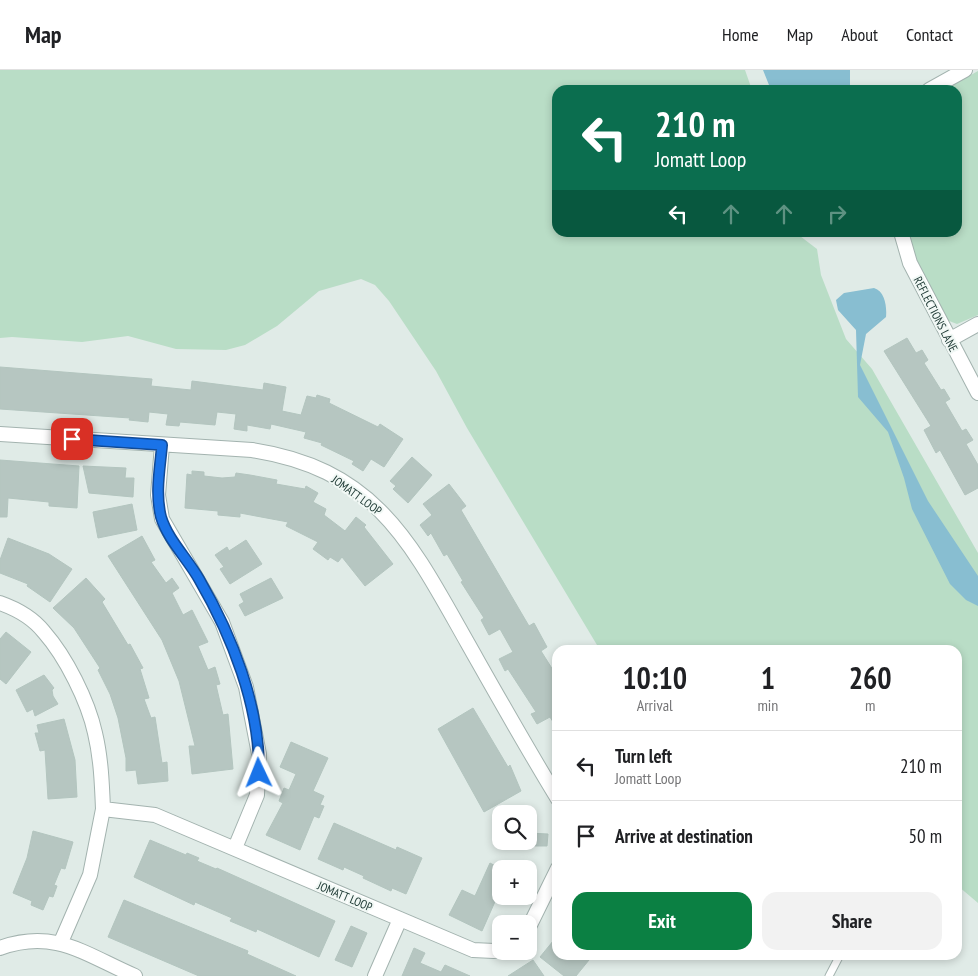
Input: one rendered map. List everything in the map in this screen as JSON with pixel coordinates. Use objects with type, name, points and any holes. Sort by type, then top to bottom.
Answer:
[{"type":"street","points":[[938,85],[965,70]]},
{"type":"street","name":"REFLECTIONS LANE","points":[[902,237],[910,263],[978,393]]},
{"type":"street","points":[[949,340],[978,324]]},
{"type":"street","name":"JOMATT LOOP","points":[[0,434],[252,450],[284,455],[336,478],[377,508],[402,534],[424,564],[552,788]]},
{"type":"street","points":[[162,445],[158,495],[162,519],[222,622],[246,687],[259,754],[257,795],[235,848]]},
{"type":"street","points":[[0,603],[19,610],[44,631],[58,651],[86,704],[95,733],[100,762],[103,809],[90,875],[61,942]]},
{"type":"street","name":"JOMATT LOOP","points":[[103,809],[155,815],[473,950],[492,951]]},
{"type":"street","points":[[535,915],[552,880]]},
{"type":"street","points":[[375,976],[400,920]]},
{"type":"street","points":[[0,948],[12,944],[41,941],[61,942],[135,976]]},
{"type":"lane","points":[[829,976],[837,960]]},
{"type":"green space","points":[[0,70],[745,70],[750,85],[552,85],[552,237],[801,237],[817,249],[821,275],[846,339],[872,369],[978,553],[978,903],[962,889],[962,645],[597,645],[467,428],[436,371],[389,301],[375,285],[361,279],[319,291],[277,326],[245,345],[226,350],[176,349],[128,336],[82,342],[12,337],[0,338]]},
{"type":"green space","points":[[978,71],[978,315],[957,324],[944,319],[922,277],[908,237],[962,237],[962,85],[953,85]]},
{"type":"water","points":[[763,70],[850,70],[850,85],[769,85]]},
{"type":"water","points":[[874,288],[881,292],[883,296],[886,304],[886,317],[866,334],[860,365],[928,501],[978,576],[978,606],[966,600],[950,584],[912,509],[904,478],[888,432],[858,397],[856,330],[838,310],[836,300],[844,293]]},
{"type":"building","points":[[907,338],[916,353],[922,350],[928,360],[924,363],[941,390],[944,389],[950,399],[945,402],[962,431],[966,429],[973,440],[966,444],[978,465],[978,488],[965,495],[940,450],[936,453],[924,430],[931,426],[884,351]]},
{"type":"building","points":[[0,367],[152,379],[151,386],[191,390],[192,381],[263,390],[264,383],[286,387],[282,411],[301,415],[307,396],[316,398],[317,395],[330,399],[329,403],[378,427],[380,424],[403,439],[384,467],[371,459],[363,471],[352,464],[354,461],[321,445],[322,443],[304,438],[306,432],[271,424],[270,429],[247,425],[247,431],[234,429],[236,414],[217,412],[215,425],[180,422],[179,426],[166,425],[168,414],[149,412],[148,422],[129,420],[130,418],[0,409]]},
{"type":"building","points":[[412,457],[432,475],[408,503],[393,489],[396,486],[390,481]]},
{"type":"building","points":[[0,460],[79,466],[77,508],[49,506],[49,502],[8,498],[7,517],[0,517]]},
{"type":"building","points":[[83,466],[126,468],[125,478],[134,478],[133,497],[89,493]]},
{"type":"building","points":[[192,471],[204,472],[204,476],[222,478],[235,477],[236,473],[277,480],[276,484],[305,489],[306,486],[318,493],[313,502],[326,509],[324,515],[345,531],[356,517],[366,525],[364,527],[393,564],[365,586],[342,557],[338,562],[330,557],[328,560],[313,549],[318,542],[286,526],[288,522],[240,513],[240,517],[218,515],[218,511],[185,508],[187,474],[192,475]]},
{"type":"building","points":[[449,484],[466,506],[461,510],[529,626],[534,623],[547,647],[541,651],[552,668],[552,720],[550,717],[537,724],[531,714],[536,712],[508,669],[505,671],[499,659],[513,652],[500,629],[489,635],[481,620],[484,618],[461,582],[463,581],[447,554],[444,556],[431,533],[428,536],[420,525],[432,515],[423,504]]},
{"type":"building","points":[[132,504],[137,530],[98,538],[93,512]]},
{"type":"building","points":[[142,536],[155,560],[151,562],[166,583],[172,578],[179,588],[172,593],[183,615],[192,610],[208,642],[198,646],[208,670],[215,667],[220,684],[216,685],[223,715],[228,714],[233,769],[192,774],[189,746],[195,746],[179,681],[162,640],[108,556]]},
{"type":"building","points":[[8,538],[49,554],[72,569],[50,602],[27,586],[28,584],[0,573],[0,560]]},
{"type":"building","points":[[246,540],[262,564],[230,584],[220,569],[224,567],[215,555],[227,547],[229,551]]},
{"type":"building","points":[[86,578],[105,599],[102,602],[128,645],[130,644],[143,668],[140,669],[149,698],[144,699],[151,718],[155,717],[162,763],[167,762],[168,781],[138,784],[136,770],[126,771],[126,758],[118,718],[110,694],[98,670],[100,668],[74,628],[53,608]]},
{"type":"building","points":[[271,578],[283,598],[245,616],[239,605],[244,602],[240,594]]},
{"type":"building","points":[[6,632],[31,652],[6,684],[0,679],[0,639]]},
{"type":"building","points":[[44,675],[54,688],[52,690],[53,696],[58,704],[35,716],[33,709],[27,712],[16,690]]},
{"type":"building","points":[[473,708],[508,767],[510,765],[521,791],[496,805],[492,805],[492,807],[484,812],[438,729]]},
{"type":"building","points":[[64,719],[75,760],[77,797],[48,799],[45,750],[40,751],[35,733],[39,733],[37,725]]},
{"type":"building","points":[[291,742],[328,758],[313,791],[324,796],[320,805],[324,806],[319,818],[314,816],[300,850],[266,835],[283,803],[279,801],[284,788],[289,790],[296,774],[280,767]]},
{"type":"building","points":[[334,823],[396,850],[397,847],[422,858],[406,894],[392,888],[391,891],[344,867],[343,870],[318,859]]},
{"type":"building","points":[[33,831],[73,842],[65,869],[61,868],[54,885],[57,886],[53,897],[49,896],[43,910],[31,905],[32,901],[13,893],[27,858]]},
{"type":"building","points":[[537,833],[548,834],[547,846],[537,846]]},
{"type":"building","points":[[150,840],[186,855],[187,853],[199,858],[197,861],[217,868],[335,921],[319,957],[257,929],[256,932],[230,921],[232,918],[195,902],[194,905],[134,877]]},
{"type":"building","points":[[490,863],[492,864],[493,905],[482,931],[449,915],[462,890],[475,896]]},
{"type":"building","points":[[124,900],[248,951],[247,954],[296,976],[199,976],[108,937]]},
{"type":"building","points":[[351,926],[367,933],[352,967],[335,960]]},
{"type":"building","points":[[552,942],[552,960],[589,960],[576,976],[564,976],[540,957]]},
{"type":"building","points":[[414,948],[425,953],[420,963],[441,972],[445,965],[470,976],[402,976]]},
{"type":"building","points":[[533,960],[544,976],[508,976]]},
{"type":"route","points":[[72,439],[162,445],[158,495],[162,519],[222,622],[246,687],[259,754],[259,773]]}]
